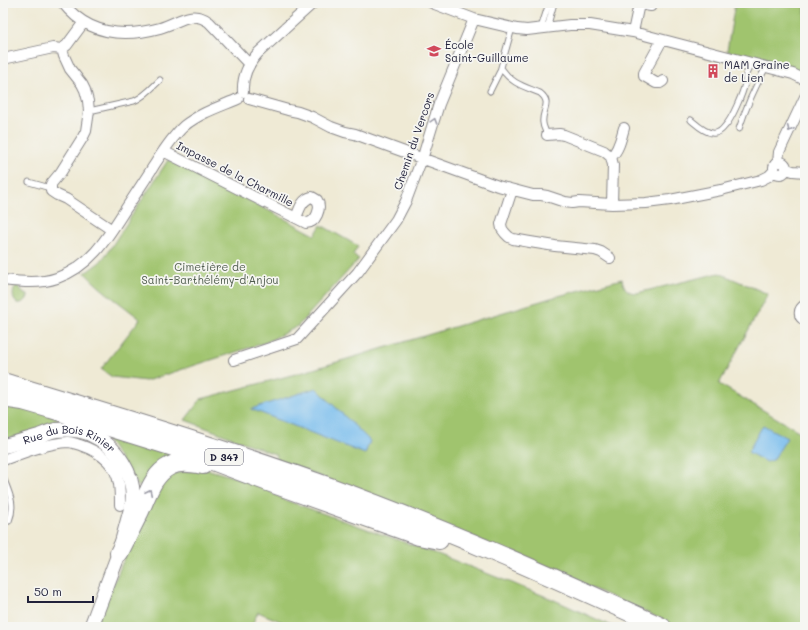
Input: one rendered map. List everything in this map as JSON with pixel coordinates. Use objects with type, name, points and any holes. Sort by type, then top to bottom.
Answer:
[{"type":"highway","points":[[3,372],[158,420],[320,480],[329,487]]},
{"type":"highway","name":"D 347","points":[[3,382],[162,430],[329,487],[456,536],[662,627]]},
{"type":"highway","name":"D 347","points":[[3,388],[146,431],[236,461],[330,495],[517,572],[635,627]]},
{"type":"highway","points":[[3,398],[23,401],[44,407],[160,443],[419,536],[439,540]]},
{"type":"highway","points":[[119,553],[153,484],[161,472],[169,466],[190,462],[205,465],[250,479],[268,482]]},
{"type":"street","points":[[63,3],[84,22],[107,32],[133,33],[161,28],[189,17],[196,16],[203,18],[209,22],[249,64]]},
{"type":"street","points":[[243,97],[243,80],[249,64],[258,53],[313,3]]},
{"type":"street","points":[[432,3],[474,19],[522,30],[570,25],[590,25],[633,32],[793,74],[805,80]]},
{"type":"street","points":[[633,32],[637,4],[651,6]]},
{"type":"street","name":"Chemin du Vercors","points":[[234,360],[297,339],[358,272],[396,220],[406,201],[422,159],[439,104],[474,19]]},
{"type":"street","points":[[3,59],[53,48],[62,48],[67,45],[84,22]]},
{"type":"street","points":[[662,40],[644,73],[644,76],[656,83],[663,81]]},
{"type":"street","points":[[62,48],[70,69],[85,90],[89,111],[86,131],[80,144],[51,184],[50,188],[53,193],[66,199],[112,230]]},
{"type":"street","points":[[3,280],[34,282],[57,278],[67,274],[79,266],[98,250],[175,135],[195,117],[243,97],[298,112],[312,117],[331,127],[355,134],[512,190],[533,195],[548,196],[565,202],[612,204],[652,202],[684,198],[761,180],[769,176],[776,167]]},
{"type":"street","points":[[805,97],[779,152],[776,167],[777,174],[781,175],[785,173],[787,169],[805,172]]},
{"type":"street","points":[[611,157],[617,149],[624,128]]},
{"type":"street","points":[[548,135],[564,135],[604,151],[611,157],[614,165],[612,204]]},
{"type":"street","name":"Impasse de la Charmille","points":[[164,150],[169,154],[296,218]]},
{"type":"street","points":[[512,190],[501,224],[502,229],[513,239],[555,246],[595,250],[610,258]]},
{"type":"street","points":[[805,305],[800,309],[800,316],[805,320]]},
{"type":"street","name":"Rue du Bois Rinier","points":[[3,446],[54,430],[74,430],[90,434],[114,451],[124,462],[131,486],[132,501],[129,517],[119,553],[91,627]]},
{"type":"street","points":[[3,460],[59,443],[70,442],[89,448],[103,456],[114,468],[119,483],[120,505]]},
{"type":"lane","points":[[544,28],[549,3]]},
{"type":"lane","points":[[544,28],[554,3]]},
{"type":"lane","points":[[490,91],[501,68],[505,47],[512,28]]},
{"type":"lane","points":[[691,120],[700,128],[711,133],[720,131],[727,125],[743,90],[746,82],[746,75],[750,69],[751,63]]},
{"type":"lane","points":[[738,129],[743,114],[766,67]]},
{"type":"lane","points":[[501,68],[506,76],[513,82],[543,95],[547,104],[542,122],[548,135]]},
{"type":"lane","points":[[89,111],[138,100],[160,80]]},
{"type":"lane","points":[[29,182],[50,188]]},
{"type":"lane","points":[[3,477],[12,504],[9,521]]},
{"type":"green space","points":[[735,3],[805,3],[805,72],[727,51]]},
{"type":"green space","name":"Cimetière de Saint-Barthélémy-d'Anjou","points":[[168,160],[315,235],[321,225],[358,246],[353,255],[359,259],[298,326],[267,342],[146,381],[112,377],[101,369],[140,319],[105,292],[85,273],[100,262],[108,252]]},
{"type":"green space","points":[[719,273],[768,294],[719,384],[805,435],[805,627],[679,627],[517,555],[276,459],[277,455],[185,420],[201,399],[307,371],[551,298],[622,279],[628,291],[637,293]]},
{"type":"green space","points":[[16,286],[19,286],[24,294],[28,295],[25,301],[19,303],[15,302],[13,293]]},
{"type":"green space","points":[[3,401],[73,421],[3,440]]},
{"type":"green space","points":[[104,435],[184,457],[143,488],[137,485]]},
{"type":"green space","points":[[206,469],[268,489],[285,500],[435,553],[552,599],[614,627],[294,627],[258,612],[251,627],[95,627],[154,489],[166,474]]},
{"type":"water","points":[[316,388],[370,441],[365,454],[251,409]]},
{"type":"water","points":[[763,425],[787,438],[773,460],[766,462],[748,452]]},
{"type":"place","name":"École Saint-Guillaume","points":[[434,51]]},
{"type":"place","name":"MAM Graine de Lien","points":[[713,71]]}]
